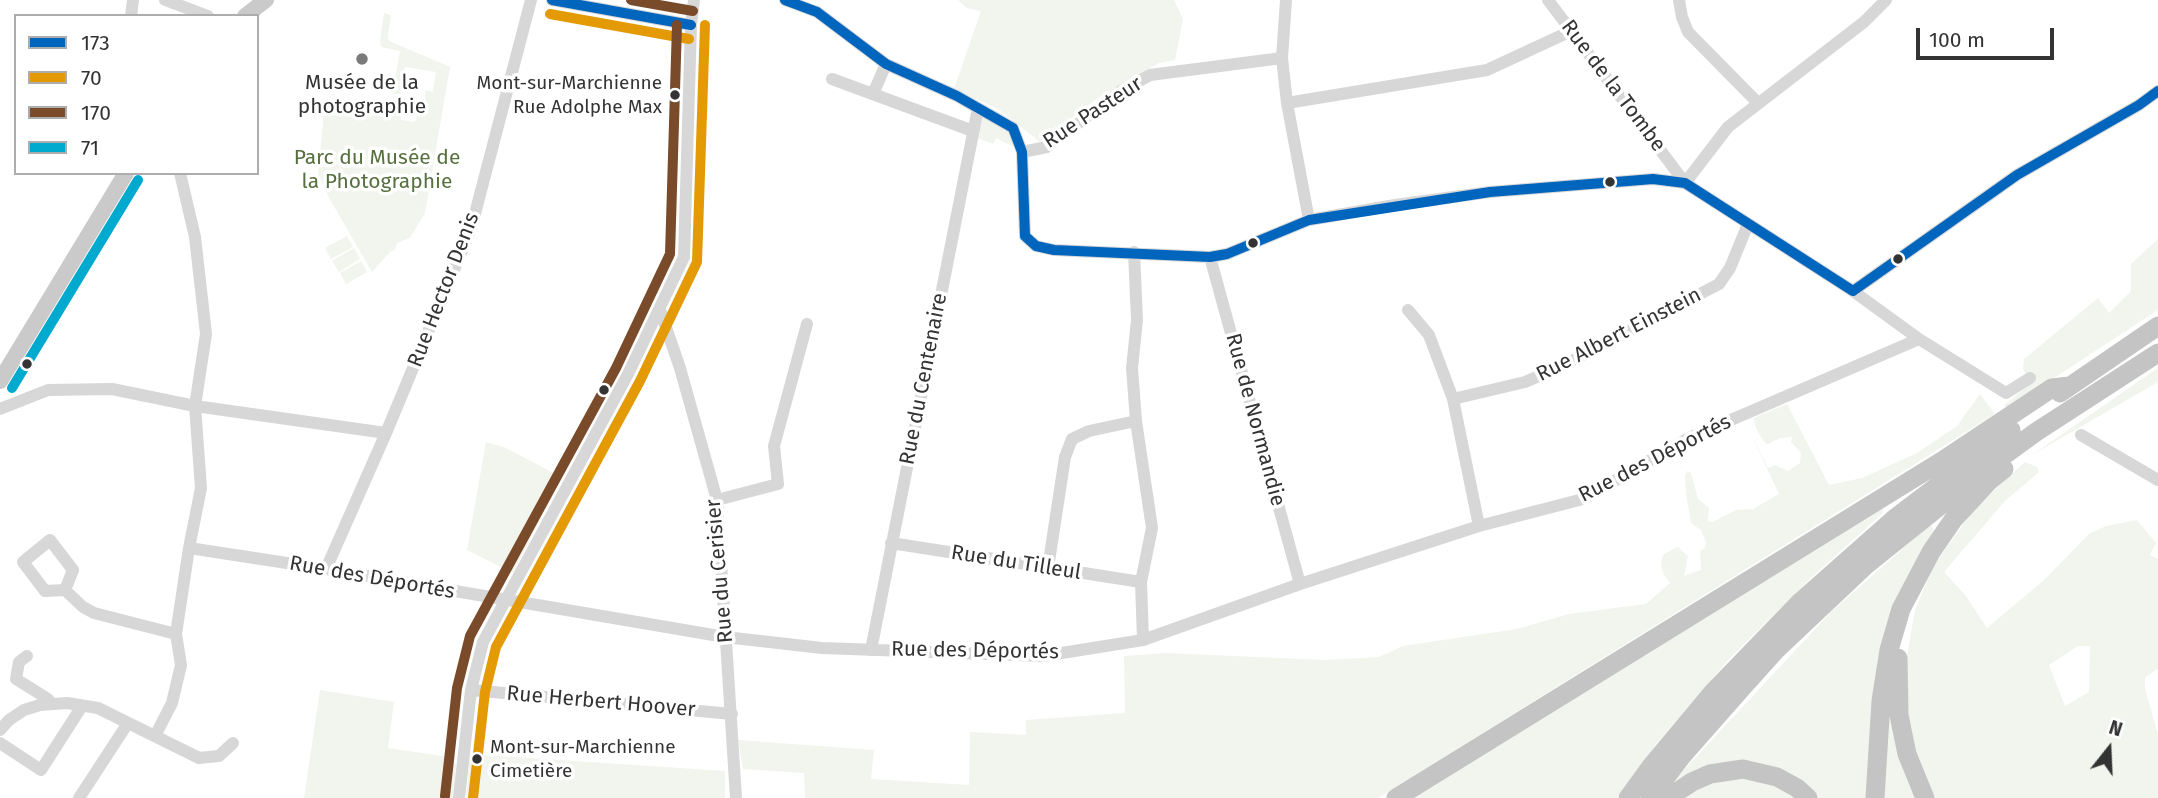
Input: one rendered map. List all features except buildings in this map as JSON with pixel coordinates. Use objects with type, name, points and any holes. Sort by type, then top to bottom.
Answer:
[{"type":"highway","points":[[1628,798],[1713,692],[1800,602],[1895,518],[2069,386],[2158,326]]},
{"type":"highway","points":[[1650,798],[1707,726],[1768,659],[1866,565],[1962,486],[2036,432],[2158,353]]},
{"type":"highway","points":[[1396,798],[1945,459],[2052,388],[2069,386]]},
{"type":"highway","points":[[1875,798],[1881,701],[1889,650],[1901,610],[1931,552],[1953,520],[1989,481],[2017,458],[2036,432]]},
{"type":"highway","points":[[1910,595],[1898,653],[1899,715],[1907,754],[1925,798]]},
{"type":"highway","points":[[1668,798],[1710,774],[1743,769],[1777,777],[1797,788],[1808,798]]},
{"type":"main road","points":[[248,14],[266,0]]},
{"type":"main road","points":[[0,381],[125,175]]},
{"type":"street","points":[[165,0],[203,14]]},
{"type":"street","name":"Rue Hector Denis","points":[[326,569],[471,229],[531,0]]},
{"type":"street","points":[[552,0],[691,25]]},
{"type":"street","points":[[459,798],[471,690],[483,642],[660,310],[684,257],[694,0]]},
{"type":"street","name":"Rue Pasteur","points":[[785,0],[817,12],[886,64],[978,108],[1013,128],[1022,152],[1047,147],[1121,92],[1150,75],[1282,58]]},
{"type":"street","points":[[1286,0],[1282,58],[1287,103],[1309,220]]},
{"type":"street","name":"Rue de la Tombe","points":[[1548,0],[1685,183],[1853,291],[1919,339],[2006,393],[2030,378]]},
{"type":"street","points":[[1679,0],[1688,32],[1758,103]]},
{"type":"street","points":[[1022,152],[1025,236],[1036,246],[1054,250],[1210,257],[1227,254],[1309,220],[1490,192],[1653,179],[1685,183],[1728,127],[1864,22],[1886,0]]},
{"type":"street","points":[[1287,103],[1487,70],[1571,30]]},
{"type":"street","points":[[873,94],[886,64]]},
{"type":"street","points":[[832,79],[974,131]]},
{"type":"street","points":[[1853,291],[2017,175],[2139,105],[2158,91]]},
{"type":"street","name":"Rue du Centenaire","points":[[871,650],[978,108]]},
{"type":"street","points":[[155,736],[172,703],[181,665],[176,634],[188,548],[201,488],[195,406],[206,334],[195,236],[180,175]]},
{"type":"street","name":"Rue Albert Einstein","points":[[1453,399],[1525,382],[1560,367],[1719,284],[1730,268],[1748,224]]},
{"type":"street","points":[[1134,252],[1137,320],[1132,368],[1136,421],[1152,528],[1141,582],[1143,640]]},
{"type":"street","name":"Rue de Normandie","points":[[1210,257],[1300,584]]},
{"type":"street","name":"Rue du Cerisier","points":[[660,310],[680,368],[717,500],[736,798]]},
{"type":"street","points":[[1408,310],[1429,335],[1453,399],[1479,526]]},
{"type":"street","points":[[717,500],[778,484],[774,446],[807,324]]},
{"type":"street","name":"Rue des Déportés","points":[[188,548],[725,637],[821,648],[1043,656],[1143,640],[1300,584],[1479,526],[1583,499],[1689,438],[1919,339]]},
{"type":"street","points":[[0,408],[48,390],[112,389],[195,406],[386,433]]},
{"type":"street","points":[[1048,568],[1065,457],[1072,439],[1089,431],[1136,421]]},
{"type":"street","points":[[2081,435],[2158,480]]},
{"type":"street","name":"Rue du Tilleul","points":[[891,543],[1141,582]]},
{"type":"street","points":[[65,590],[83,607],[94,613],[176,634]]},
{"type":"street","points":[[27,656],[19,662],[16,679],[48,698],[51,704]]},
{"type":"street","name":"Rue Herbert Hoover","points":[[471,690],[732,714]]},
{"type":"street","points":[[0,730],[24,710],[51,704],[98,708],[199,758],[219,756],[233,743]]},
{"type":"street","points":[[0,743],[41,770],[82,706]]},
{"type":"street","points":[[79,798],[128,723]]},
{"type":"green space","points":[[958,0],[1174,0],[1183,19],[1175,60],[1159,63],[1098,98],[1040,142],[998,109],[954,89],[981,11],[967,8]]},
{"type":"green space","name":"Parc du Musée de la Photographie","points":[[384,13],[391,15],[389,41],[450,67],[425,213],[410,238],[397,243],[395,250],[372,272],[318,175],[325,102],[389,112],[390,109],[402,111],[401,120],[415,122],[417,115],[425,116],[425,90],[433,92],[436,72],[405,67],[400,95],[392,93],[400,51],[381,47]]},
{"type":"green space","points":[[981,114],[1013,135],[1016,148],[996,138],[993,144],[975,137]]},
{"type":"green space","points":[[347,236],[353,247],[331,259],[325,248]]},
{"type":"green space","points":[[2158,239],[2158,310],[2008,408],[2004,405],[2029,385],[2023,368],[2024,359],[2098,298],[2109,313],[2131,291],[2131,264]]},
{"type":"green space","points":[[354,248],[360,259],[339,272],[332,261]]},
{"type":"green space","points":[[361,261],[367,272],[346,284],[340,273]]},
{"type":"green space","points":[[2158,368],[2158,382],[2032,455]]},
{"type":"green space","points":[[1980,394],[1995,414],[1378,798],[805,798],[804,773],[743,769],[738,740],[874,750],[871,779],[969,785],[970,732],[1026,735],[1026,720],[1125,713],[1124,656],[1166,653],[1325,660],[1379,657],[1403,646],[1517,629],[1569,614],[1646,604],[1670,583],[1661,565],[1663,555],[1669,551],[1678,547],[1688,556],[1684,576],[1701,570],[1700,551],[1705,548],[1706,542],[1701,530],[1691,523],[1686,493],[1687,471],[1691,473],[1698,499],[1709,508],[1708,521],[1713,522],[1736,510],[1753,509],[1779,494],[1748,428],[1768,468],[1775,465],[1788,471],[1800,463],[1801,453],[1791,442],[1792,437],[1780,438],[1768,444],[1764,442],[1755,426],[1754,418],[1787,404],[1829,485],[1862,478],[1917,453],[1957,426]]},
{"type":"green space","points":[[486,442],[504,447],[561,477],[513,573],[467,550]]},
{"type":"green space","points":[[2025,462],[2037,467],[2039,472],[2005,501],[1944,572],[1966,596],[1987,628],[2043,581],[2089,534],[2106,526],[2137,520],[2156,543],[2150,555],[2158,559],[2158,669],[2145,677],[2145,688],[2158,735],[2158,798],[1935,798],[1916,752],[1908,712],[1906,662],[1915,610],[1934,565],[1976,507]],"holes":[[[2078,646],[2090,646],[2089,692],[2065,706],[2049,665]]]},
{"type":"green space","points":[[1882,503],[1883,513],[1812,577],[1731,657],[1656,744],[1617,798],[1410,798]]},
{"type":"green space","points":[[1931,524],[1935,533],[1912,571],[1869,798],[1816,798],[1779,771],[1669,786],[1831,612]]},
{"type":"green space","points":[[320,690],[394,702],[388,748],[449,757],[456,765],[453,798],[304,798]]},
{"type":"green space","points":[[1889,696],[1919,798],[1883,798]]},
{"type":"green space","points":[[470,754],[725,771],[725,798],[466,798]]},
{"type":"green space","points":[[1743,777],[1769,782],[1796,798],[1682,798],[1718,780]]},
{"type":"transit line","name":"173","points":[[552,0],[691,25]]},
{"type":"transit line","name":"170","points":[[631,0],[693,11]]},
{"type":"transit line","name":"173","points":[[785,0],[817,12],[886,64],[957,96],[1013,128],[1022,152],[1025,236],[1036,246],[1054,250],[1210,257],[1227,254],[1309,220],[1490,192],[1653,179],[1685,183],[1853,291]]},
{"type":"transit line","name":"70","points":[[550,14],[689,39]]},
{"type":"transit line","name":"170","points":[[445,796],[457,688],[470,636],[616,368],[670,254],[677,25]]},
{"type":"transit line","name":"70","points":[[473,798],[485,692],[496,647],[640,381],[697,262],[705,25]]},
{"type":"transit line","name":"173","points":[[1853,291],[2017,175],[2139,105],[2158,91]]},
{"type":"transit line","name":"71","points":[[12,388],[138,180]]},
{"type":"place","name":"Musée de la photographie","points":[[362,59]]},
{"type":"place","name":"Mont-sur-Marchienne Rue Adolphe Max","points":[[675,95]]},
{"type":"place","name":"Mont-sur-Marchienne Cimetière","points":[[477,759]]}]
